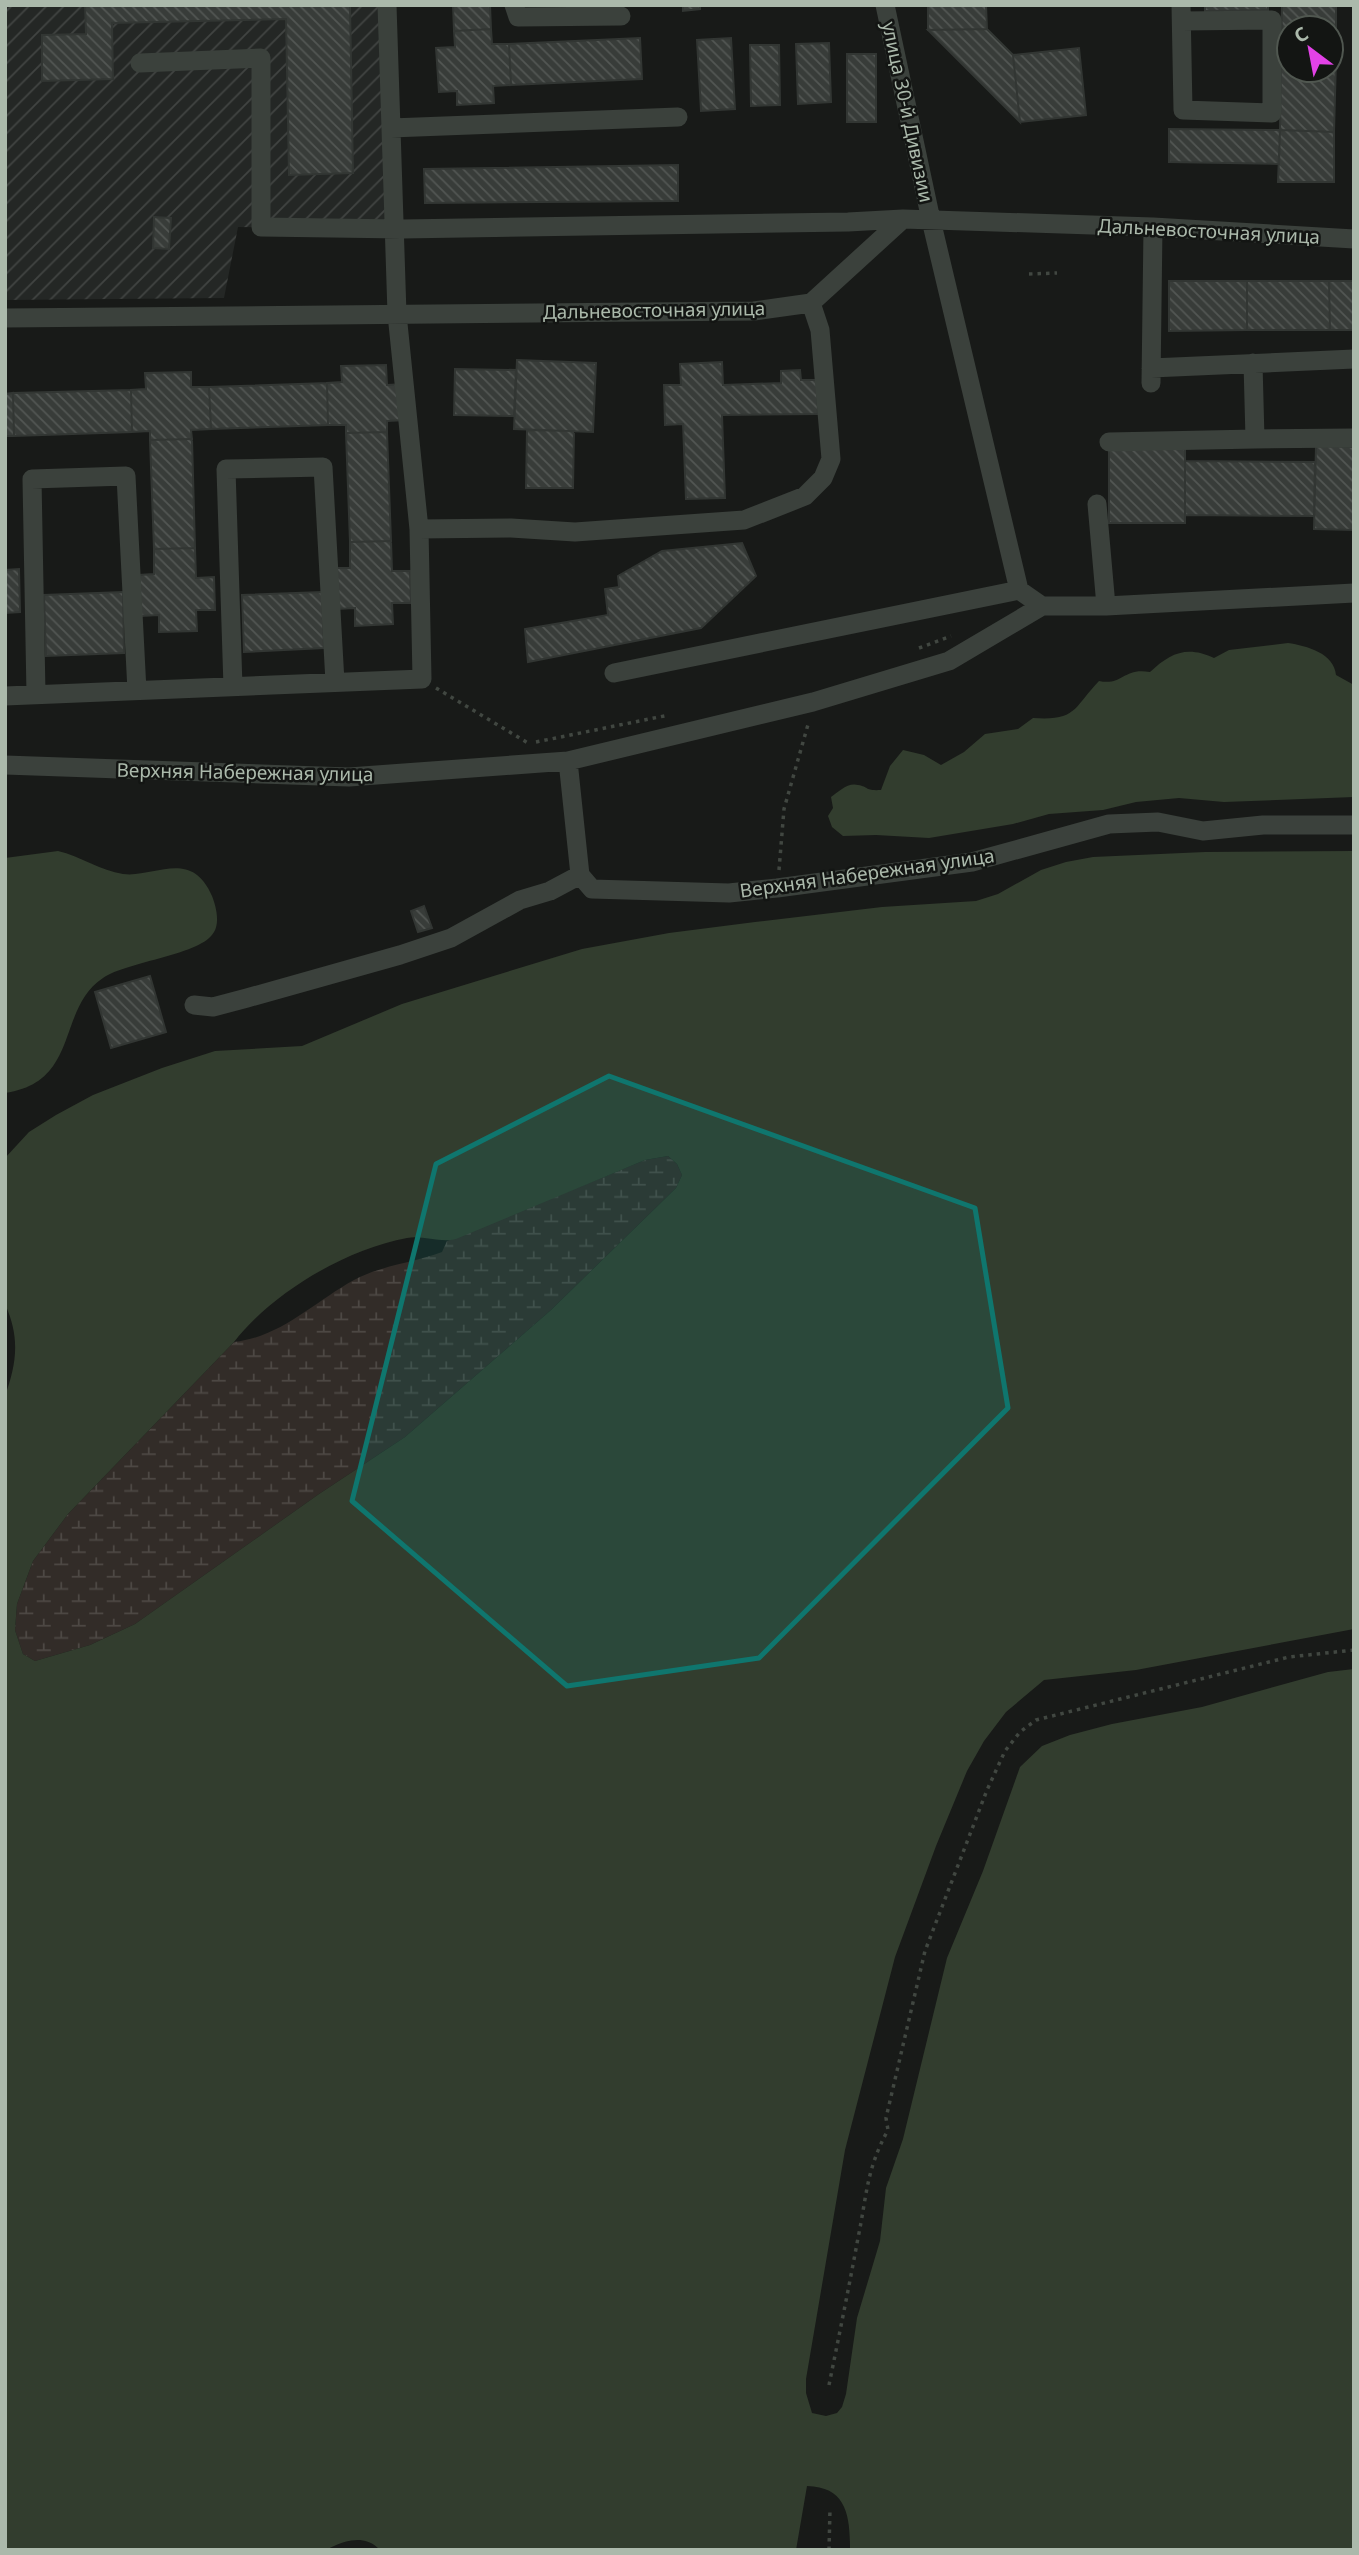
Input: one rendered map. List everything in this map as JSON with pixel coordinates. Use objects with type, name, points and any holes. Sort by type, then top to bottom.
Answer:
[{"type":"street","points":[[5,696],[422,679],[419,529],[397,314],[387,6],[394,5]]},
{"type":"street","points":[[514,5],[518,17],[621,16]]},
{"type":"street","name":"улица 30-й Дивизии","points":[[885,5],[931,220],[1019,590]]},
{"type":"street","points":[[1181,13],[1272,20],[1272,113],[1183,110],[1181,13]]},
{"type":"street","name":"Дальневосточная улица","points":[[140,63],[261,58],[261,227],[395,229],[903,219],[1153,227],[1354,239]]},
{"type":"street","points":[[391,128],[678,117]]},
{"type":"street","points":[[419,529],[511,528],[575,532],[744,520],[805,496],[823,478],[831,459],[820,330],[811,303],[903,219]]},
{"type":"street","points":[[1153,227],[1151,375],[1253,363],[1354,359]]},
{"type":"street","name":"Дальневосточная улица","points":[[5,318],[754,311],[811,303]]},
{"type":"street","points":[[1253,363],[1255,439]]},
{"type":"street","points":[[1109,442],[1354,438]]},
{"type":"street","points":[[233,687],[226,469],[323,467],[335,682]]},
{"type":"street","points":[[36,694],[32,479],[126,476],[137,691]]},
{"type":"street","points":[[1097,504],[1106,606]]},
{"type":"street","points":[[614,673],[1019,590],[1042,606],[1106,606],[1354,593]]},
{"type":"street","name":"Верхняя Набережная улица","points":[[5,765],[349,777],[568,761],[813,702],[949,661],[1042,606]]},
{"type":"street","points":[[194,1005],[213,1007],[400,955],[451,938],[520,900],[550,891],[580,876],[568,761]]},
{"type":"street","name":"Верхняя Набережная улица","points":[[580,876],[593,889],[729,894],[972,862],[1109,824],[1158,822],[1203,831],[1263,825],[1354,825]]},
{"type":"path","points":[[1029,274],[1057,273]]},
{"type":"path","points":[[908,652],[959,633]]},
{"type":"path","points":[[422,679],[529,744],[674,714]]},
{"type":"path","points":[[777,888],[783,809],[805,739],[813,702]]},
{"type":"path","points":[[829,2385],[860,2229],[867,2177],[888,2130],[886,2118],[925,1951],[987,1790],[1005,1751],[1020,1731],[1036,1720],[1049,1716],[1289,1657],[1354,1650]]},
{"type":"path","points":[[829,2550],[830,2509]]},
{"type":"highlighted area","points":[[609,1076],[975,1208],[1008,1408],[759,1658],[567,1686],[352,1501],[436,1164]]},
{"type":"shaded area","points":[[5,5],[388,5],[395,229],[238,227],[224,298],[5,300]]},
{"type":"shaded area","points":[[1288,643],[1303,646],[1325,656],[1334,667],[1336,675],[1354,685],[1354,797],[1224,802],[1179,798],[1136,802],[1103,810],[1049,814],[1013,824],[929,838],[843,836],[832,827],[828,816],[833,808],[831,797],[854,784],[881,790],[890,766],[903,750],[924,755],[941,765],[964,752],[985,734],[1018,729],[1033,718],[1066,715],[1073,711],[1099,681],[1113,681],[1134,672],[1150,672],[1179,653],[1195,652],[1214,658],[1229,650]]},
{"type":"shaded area","points":[[58,851],[123,874],[172,868],[194,873],[203,881],[212,896],[217,924],[207,940],[195,946],[103,978],[88,991],[57,1060],[46,1075],[29,1086],[5,1093],[5,858]]},
{"type":"shaded area","points":[[1354,851],[1354,1629],[1136,1670],[1044,1680],[1006,1712],[984,1741],[967,1771],[936,1846],[895,1957],[845,2150],[806,2379],[806,2393],[812,2413],[826,2416],[837,2413],[842,2407],[857,2318],[880,2241],[886,2188],[903,2139],[947,1958],[983,1871],[1020,1767],[1042,1746],[1070,1735],[1202,1707],[1328,1672],[1354,1669],[1354,2550],[850,2550],[849,2526],[844,2506],[831,2492],[807,2486],[796,2550],[380,2550],[367,2542],[353,2540],[326,2550],[5,2550],[5,1396],[14,1361],[15,1339],[5,1304],[5,1158],[29,1132],[56,1115],[93,1095],[162,1068],[215,1051],[302,1046],[402,1004],[582,949],[669,933],[755,922],[882,907],[976,901],[998,894],[1041,870],[1066,862],[1093,857],[1205,852]],"holes":[[[668,1156],[677,1164],[682,1175],[676,1188],[551,1310],[405,1437],[319,1494],[135,1624],[90,1645],[35,1661],[23,1654],[15,1630],[17,1604],[33,1561],[68,1514],[250,1324],[289,1290],[335,1263],[384,1244],[413,1237],[456,1239],[645,1160]]]},
{"type":"green space","points":[[668,1156],[677,1164],[682,1175],[676,1188],[551,1310],[405,1437],[319,1494],[135,1624],[90,1645],[35,1661],[23,1654],[15,1630],[17,1604],[33,1561],[68,1514],[234,1342],[251,1339],[282,1326],[365,1275],[442,1252],[447,1241],[645,1160]]},
{"type":"building","points":[[85,5],[350,5],[353,173],[289,175],[286,19],[112,23],[113,79],[42,81],[42,35],[86,34]]},
{"type":"building","points":[[453,5],[490,5],[491,29],[454,31]]},
{"type":"building","points":[[683,5],[700,5],[700,9],[683,11]]},
{"type":"building","points":[[928,5],[986,5],[987,29],[928,30]]},
{"type":"building","points":[[1205,5],[1268,5],[1268,10],[1205,11]]},
{"type":"building","points":[[1282,5],[1336,5],[1336,14],[1282,14]]},
{"type":"building","points":[[491,29],[492,44],[509,44],[511,85],[493,86],[494,103],[457,105],[457,91],[439,92],[436,48],[455,47],[454,31]]},
{"type":"building","points":[[987,29],[1013,55],[1020,122],[928,30]]},
{"type":"building","points":[[640,38],[642,79],[511,85],[509,44]]},
{"type":"building","points":[[731,38],[735,109],[701,111],[697,40]]},
{"type":"building","points":[[829,43],[831,102],[798,104],[796,44]]},
{"type":"building","points":[[750,45],[779,45],[780,105],[751,106]]},
{"type":"building","points":[[1079,48],[1086,115],[1020,122],[1013,55]]},
{"type":"building","points":[[847,54],[876,54],[876,122],[847,122]]},
{"type":"building","points":[[1281,84],[1335,84],[1334,132],[1280,130]]},
{"type":"building","points":[[1169,129],[1280,130],[1279,164],[1169,162]]},
{"type":"building","points":[[1280,130],[1334,132],[1334,182],[1278,182]]},
{"type":"building","points":[[678,165],[678,201],[425,203],[424,169]]},
{"type":"building","points":[[154,217],[171,218],[169,249],[153,248]]},
{"type":"building","points":[[1169,281],[1247,281],[1247,330],[1169,331]]},
{"type":"building","points":[[1247,281],[1329,281],[1330,330],[1247,330]]},
{"type":"building","points":[[1329,281],[1354,281],[1354,330],[1330,330]]},
{"type":"building","points":[[517,360],[596,363],[593,432],[514,429]]},
{"type":"building","points":[[722,362],[723,385],[781,383],[781,371],[800,370],[801,380],[817,380],[818,414],[722,415],[725,498],[686,499],[683,424],[665,425],[664,385],[681,385],[680,364]]},
{"type":"building","points":[[386,365],[387,385],[404,384],[405,420],[387,421],[387,432],[346,433],[346,425],[328,425],[327,383],[342,382],[341,366]]},
{"type":"building","points":[[455,369],[516,370],[514,416],[454,415]]},
{"type":"building","points":[[191,372],[191,387],[209,387],[211,429],[191,430],[192,439],[150,440],[150,431],[132,432],[131,390],[146,389],[145,373]]},
{"type":"building","points":[[327,383],[328,425],[211,429],[209,387]]},
{"type":"building","points":[[131,390],[132,432],[14,436],[13,393]]},
{"type":"building","points":[[13,393],[14,436],[5,436],[5,394]]},
{"type":"building","points":[[527,430],[574,431],[573,488],[526,488]]},
{"type":"building","points":[[387,432],[391,541],[350,542],[346,433]]},
{"type":"building","points":[[192,439],[195,548],[154,549],[150,440]]},
{"type":"building","points":[[1316,446],[1354,447],[1354,530],[1314,529]]},
{"type":"building","points":[[1109,449],[1185,449],[1185,523],[1109,523]]},
{"type":"building","points":[[1185,461],[1315,462],[1314,516],[1185,515]]},
{"type":"building","points":[[391,541],[392,571],[410,571],[411,603],[392,603],[393,624],[355,626],[355,608],[337,609],[336,568],[350,568],[350,542]]},
{"type":"building","points":[[742,543],[756,576],[701,628],[528,662],[525,629],[608,615],[605,589],[619,587],[618,576],[662,551]]},
{"type":"building","points":[[195,548],[196,578],[214,577],[215,610],[196,610],[197,631],[159,632],[159,615],[141,616],[139,575],[154,574],[154,549]]},
{"type":"building","points":[[19,569],[20,612],[5,613],[5,570]]},
{"type":"building","points":[[123,592],[124,653],[46,656],[44,595]]},
{"type":"building","points":[[322,592],[324,648],[244,652],[242,595]]},
{"type":"building","points":[[424,906],[432,928],[418,932],[411,911]]},
{"type":"building","points":[[150,976],[166,1032],[111,1048],[95,992]]}]
